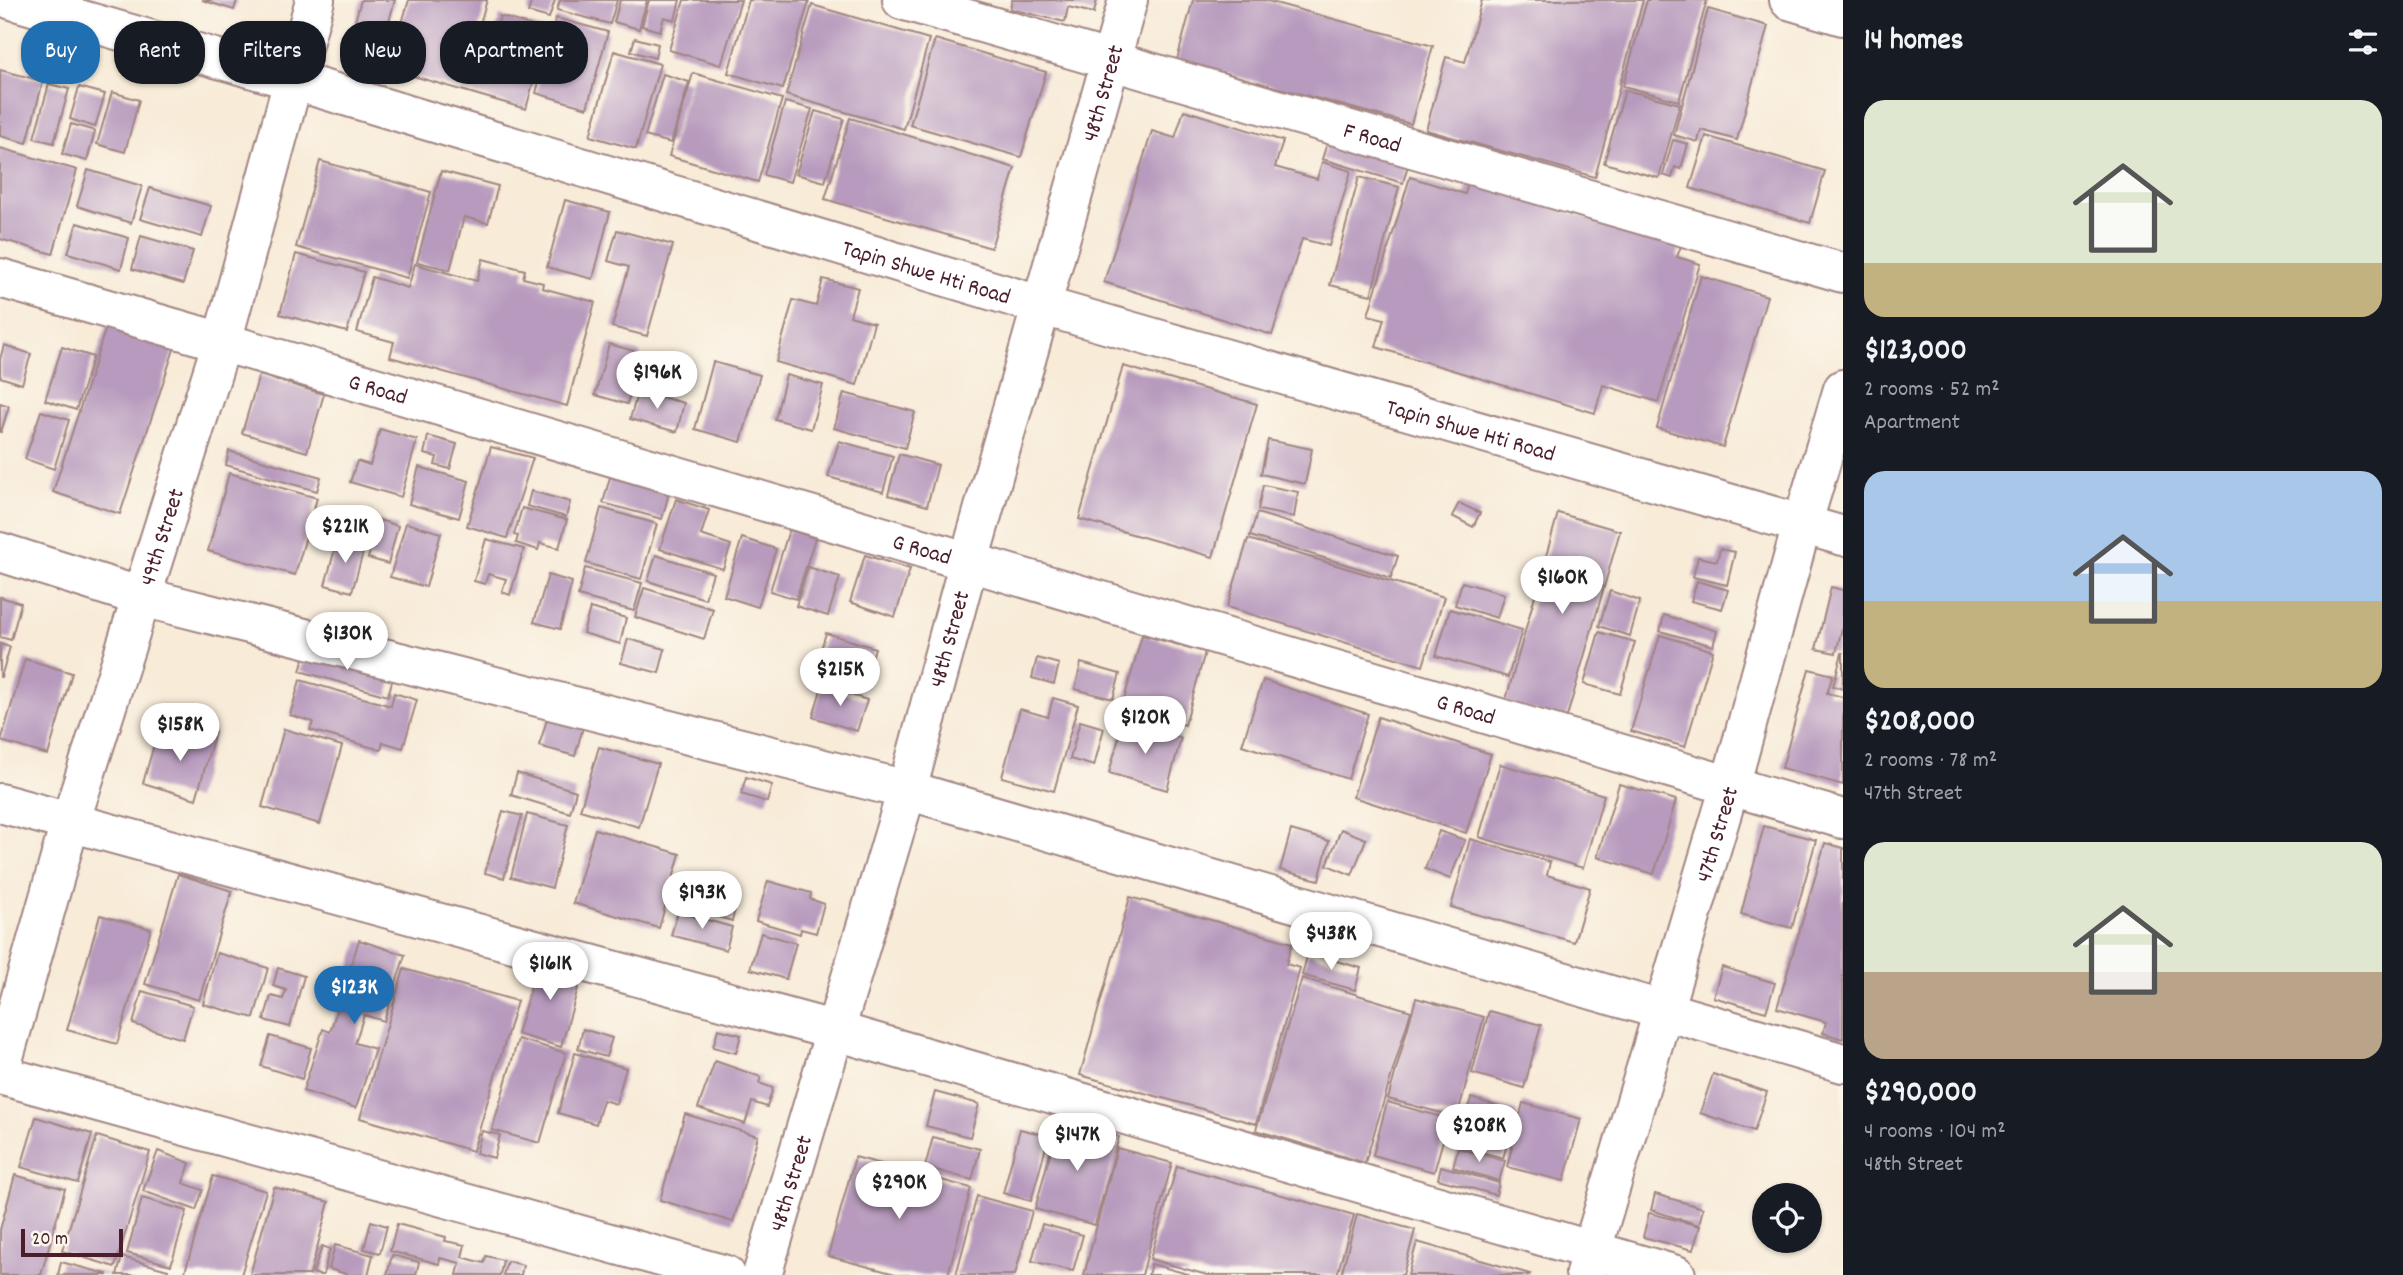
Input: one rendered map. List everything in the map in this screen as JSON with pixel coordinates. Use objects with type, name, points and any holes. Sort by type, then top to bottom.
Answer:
[{"type":"street","name":"Tapin Shwe Hti Road","points":[[12,0],[219,59]]},
{"type":"street","name":"49th Street","points":[[309,21],[315,0]]},
{"type":"street","name":"F Road","points":[[902,0],[1843,273]]},
{"type":"street","name":"48th Street","points":[[762,1275],[907,790],[1128,0]]},
{"type":"street","points":[[1789,0],[1843,16]]},
{"type":"street","name":"49th Street","points":[[0,1073],[70,823],[222,342],[291,84]]},
{"type":"street","name":"Tapin Shwe Hti Road","points":[[305,84],[1043,306],[1843,537]]},
{"type":"street","name":"G Road","points":[[0,278],[1843,819]]},
{"type":"street","name":"47th Street","points":[[1588,1262],[1730,786],[1802,525],[1843,389]]},
{"type":"street","points":[[0,552],[142,597],[907,790],[1843,1063]]},
{"type":"street","points":[[0,803],[836,1031],[1588,1262],[1676,1275]]},
{"type":"street","points":[[0,1073],[726,1275]]},
{"type":"building","points":[[202,0],[237,0],[234,10]]},
{"type":"building","points":[[361,0],[395,0],[389,21],[355,21]]},
{"type":"building","points":[[409,0],[487,0],[481,21],[440,21],[440,84],[426,80],[426,21],[403,21]]},
{"type":"building","points":[[532,0],[555,0],[549,18],[528,12]]},
{"type":"building","points":[[560,0],[617,0],[610,24],[557,10]]},
{"type":"building","points":[[620,0],[647,0],[639,29],[614,22]]},
{"type":"building","points":[[649,0],[680,0],[675,20],[664,17],[660,31],[642,26]]},
{"type":"building","points":[[684,0],[741,0],[721,65],[669,50]]},
{"type":"building","points":[[749,0],[809,1],[783,89],[728,73]]},
{"type":"building","points":[[1012,0],[1097,0],[1094,13],[1068,7],[1065,22],[1010,9]]},
{"type":"building","points":[[1193,0],[1264,0],[1433,46],[1411,124],[1177,60]]},
{"type":"building","points":[[1482,0],[1643,0],[1595,177],[1426,130],[1446,57],[1465,62]]},
{"type":"building","points":[[1647,0],[1707,0],[1679,101],[1623,86]]},
{"type":"building","points":[[812,5],[929,39],[904,129],[786,95]]},
{"type":"building","points":[[1708,9],[1768,26],[1737,140],[1701,130],[1698,142],[1674,135]]},
{"type":"building","points":[[500,16],[516,21],[499,21]]},
{"type":"building","points":[[588,27],[608,32],[587,108],[536,93],[538,84],[588,84]]},
{"type":"building","points":[[635,38],[658,44],[655,58],[631,51]]},
{"type":"building","points":[[935,39],[1046,72],[1021,157],[910,125]]},
{"type":"building","points":[[614,51],[660,64],[636,149],[590,136]]},
{"type":"building","points":[[0,70],[21,75],[21,84],[42,84],[27,143],[0,136]]},
{"type":"building","points":[[693,73],[782,99],[758,182],[669,156]]},
{"type":"building","points":[[663,74],[689,82],[671,143],[645,136]]},
{"type":"building","points":[[49,84],[69,89],[54,143],[34,138]]},
{"type":"building","points":[[441,84],[533,84],[526,109]]},
{"type":"building","points":[[79,87],[105,94],[95,127],[70,119]]},
{"type":"building","points":[[1625,90],[1680,104],[1659,178],[1604,163]]},
{"type":"building","points":[[112,92],[139,100],[125,152],[97,144]]},
{"type":"building","points":[[785,102],[812,109],[790,182],[764,175]]},
{"type":"building","points":[[1184,110],[1283,141],[1275,167],[1317,179],[1322,162],[1351,171],[1329,246],[1302,239],[1272,335],[1104,282],[1152,131],[1175,138]]},
{"type":"building","points":[[815,111],[844,119],[825,182],[796,174]]},
{"type":"building","points":[[850,118],[1015,168],[991,248],[825,199]]},
{"type":"building","points":[[71,124],[95,131],[87,161],[62,154]]},
{"type":"building","points":[[1706,136],[1825,171],[1810,223],[1690,188]]},
{"type":"building","points":[[1329,137],[1409,161],[1403,183],[1322,159]]},
{"type":"building","points":[[1673,140],[1688,144],[1681,169],[1675,167],[1672,178],[1663,175]]},
{"type":"building","points":[[0,148],[77,170],[53,254],[0,239]]},
{"type":"building","points":[[320,161],[431,192],[407,278],[296,247]]},
{"type":"building","points":[[88,170],[142,186],[131,223],[77,206]]},
{"type":"building","points":[[441,171],[498,186],[488,223],[464,217],[450,270],[417,262]]},
{"type":"building","points":[[1359,177],[1399,187],[1371,295],[1330,285]]},
{"type":"building","points":[[1410,177],[1465,194],[1468,182],[1681,246],[1677,257],[1700,264],[1658,402],[1603,385],[1595,413],[1376,347],[1384,319],[1368,315]]},
{"type":"building","points":[[150,188],[211,206],[202,237],[140,219]]},
{"type":"building","points":[[565,200],[610,212],[593,279],[547,267]]},
{"type":"building","points":[[77,223],[129,238],[121,269],[68,253]]},
{"type":"building","points":[[617,230],[673,245],[647,336],[612,327],[629,267],[608,261]]},
{"type":"building","points":[[141,236],[193,251],[183,284],[132,269]]},
{"type":"building","points":[[296,254],[364,272],[347,332],[280,314]]},
{"type":"building","points":[[483,259],[525,270],[523,278],[543,283],[542,288],[595,302],[567,406],[390,357],[394,342],[357,332],[372,277],[408,288],[415,264],[477,281]]},
{"type":"building","points":[[1701,276],[1767,296],[1723,447],[1657,428]]},
{"type":"building","points":[[823,279],[858,288],[850,316],[874,323],[857,385],[776,362],[793,300],[816,306]]},
{"type":"building","points":[[107,324],[175,346],[120,514],[53,492]]},
{"type":"building","points":[[609,344],[641,353],[627,404],[595,395]]},
{"type":"building","points":[[4,345],[31,354],[22,384],[0,377],[0,359]]},
{"type":"building","points":[[62,347],[93,357],[76,410],[45,400]]},
{"type":"building","points":[[713,362],[760,375],[741,442],[695,429]]},
{"type":"building","points":[[1123,366],[1257,404],[1213,557],[1079,519]]},
{"type":"building","points":[[259,375],[324,394],[307,452],[242,433]]},
{"type":"building","points":[[786,375],[823,385],[811,429],[775,419]]},
{"type":"building","points":[[638,391],[684,403],[677,432],[630,419]]},
{"type":"building","points":[[844,393],[915,412],[905,448],[834,428]]},
{"type":"building","points":[[0,403],[9,406],[1,432],[0,432]]},
{"type":"building","points":[[41,411],[69,420],[54,469],[25,459]]},
{"type":"building","points":[[380,429],[417,440],[401,497],[350,482],[357,461],[370,465]]},
{"type":"building","points":[[428,436],[457,444],[450,469],[435,465],[437,457],[424,454]]},
{"type":"building","points":[[1268,440],[1312,449],[1305,484],[1261,474]]},
{"type":"building","points":[[839,441],[893,456],[883,492],[828,477]]},
{"type":"building","points":[[491,447],[533,458],[507,538],[467,526]]},
{"type":"building","points":[[229,451],[321,477],[317,491],[226,465]]},
{"type":"building","points":[[899,454],[938,465],[927,506],[888,495]]},
{"type":"building","points":[[419,467],[469,481],[459,518],[409,504]]},
{"type":"building","points":[[229,473],[317,498],[295,575],[208,551]]},
{"type":"building","points":[[610,477],[669,493],[662,519],[603,503]]},
{"type":"building","points":[[1263,485],[1298,492],[1294,517],[1258,510]]},
{"type":"building","points":[[531,491],[570,502],[566,517],[527,506]]},
{"type":"building","points":[[676,499],[709,510],[701,535],[731,545],[723,569],[660,549]]},
{"type":"building","points":[[1459,503],[1480,513],[1473,527],[1452,516]]},
{"type":"building","points":[[522,508],[567,520],[559,548],[540,543],[538,550],[516,543],[518,536],[514,535]]},
{"type":"building","points":[[601,508],[657,524],[641,579],[586,563]]},
{"type":"building","points":[[1257,513],[1398,556],[1391,578],[1250,536]]},
{"type":"building","points":[[1558,513],[1620,531],[1566,720],[1505,703]]},
{"type":"building","points":[[379,520],[398,526],[388,564],[368,558]]},
{"type":"building","points":[[406,523],[441,533],[426,587],[390,577]]},
{"type":"building","points":[[789,530],[815,538],[796,599],[770,591]]},
{"type":"building","points":[[338,538],[365,545],[352,592],[325,585]]},
{"type":"building","points":[[742,538],[776,549],[758,607],[724,596]]},
{"type":"building","points":[[486,539],[524,549],[510,595],[502,592],[506,579],[488,574],[485,584],[474,581]]},
{"type":"building","points":[[1248,539],[1444,597],[1423,666],[1227,607]]},
{"type":"building","points":[[1720,549],[1735,552],[1727,585],[1693,577],[1698,557],[1717,561]]},
{"type":"building","points":[[656,555],[713,573],[705,599],[648,581]]},
{"type":"building","points":[[865,555],[910,569],[895,617],[850,602]]},
{"type":"building","points":[[808,567],[840,577],[828,616],[796,606]]},
{"type":"building","points":[[585,568],[642,583],[634,611],[578,596]]},
{"type":"building","points":[[548,575],[572,582],[560,629],[534,622]]},
{"type":"building","points":[[1697,581],[1728,590],[1722,609],[1691,601]]},
{"type":"building","points":[[1462,582],[1504,594],[1497,618],[1455,605]]},
{"type":"building","points":[[1831,587],[1843,590],[1843,624],[1836,653],[1816,649]]},
{"type":"building","points":[[644,588],[713,609],[704,639],[635,617]]},
{"type":"building","points":[[1610,591],[1640,601],[1630,636],[1599,626]]},
{"type":"building","points":[[0,597],[21,603],[11,640],[0,637]]},
{"type":"building","points":[[590,608],[626,618],[620,644],[583,633]]},
{"type":"building","points":[[1450,609],[1522,630],[1508,677],[1436,656]]},
{"type":"building","points":[[1664,615],[1717,631],[1713,646],[1660,631]]},
{"type":"building","points":[[1599,632],[1635,642],[1620,694],[1584,684]]},
{"type":"building","points":[[826,633],[875,648],[863,687],[814,672]]},
{"type":"building","points":[[1142,635],[1205,652],[1185,725],[1122,707]]},
{"type":"building","points":[[1660,635],[1713,651],[1685,747],[1631,731]]},
{"type":"building","points":[[628,639],[665,649],[659,673],[621,663]]},
{"type":"building","points":[[0,644],[10,647],[1,677],[0,677]]},
{"type":"building","points":[[307,649],[394,674],[388,696],[300,671]]},
{"type":"building","points":[[1843,653],[1843,689],[1833,686]]},
{"type":"building","points":[[1037,658],[1059,664],[1054,684],[1032,678]]},
{"type":"building","points":[[25,659],[72,673],[48,755],[1,741]]},
{"type":"building","points":[[1081,663],[1120,674],[1113,699],[1075,689]]},
{"type":"building","points":[[1809,669],[1833,675],[1827,693],[1843,697],[1843,785],[1782,768]]},
{"type":"building","points":[[300,680],[391,706],[394,693],[417,700],[403,748],[383,742],[381,750],[310,730],[313,722],[290,715]]},
{"type":"building","points":[[1263,680],[1368,714],[1348,779],[1242,745]]},
{"type":"building","points":[[822,686],[867,700],[857,731],[813,717]]},
{"type":"building","points":[[1053,698],[1078,705],[1054,791],[1002,777],[1020,709],[1048,717]]},
{"type":"building","points":[[548,716],[583,727],[575,756],[539,746]]},
{"type":"building","points":[[1378,717],[1491,754],[1466,833],[1353,797]]},
{"type":"building","points":[[1080,721],[1104,728],[1094,766],[1070,759]]},
{"type":"building","points":[[1123,723],[1181,738],[1167,790],[1109,773]]},
{"type":"building","points":[[190,725],[215,732],[196,799],[143,783],[156,738],[184,746]]},
{"type":"building","points":[[284,729],[342,746],[320,824],[262,807]]},
{"type":"building","points":[[599,747],[658,764],[639,827],[580,810]]},
{"type":"building","points":[[1500,764],[1604,795],[1583,868],[1479,837]]},
{"type":"building","points":[[517,773],[576,791],[570,813],[511,795]]},
{"type":"building","points":[[746,777],[772,785],[767,802],[741,794]]},
{"type":"building","points":[[1619,784],[1676,800],[1654,874],[1597,857]]},
{"type":"building","points":[[503,811],[522,816],[504,878],[485,873]]},
{"type":"building","points":[[527,814],[568,825],[552,888],[511,877]]},
{"type":"building","points":[[1764,826],[1816,840],[1792,928],[1741,914]]},
{"type":"building","points":[[595,829],[680,854],[659,928],[573,903]]},
{"type":"building","points":[[1341,829],[1366,839],[1352,875],[1327,865]]},
{"type":"building","points":[[1291,830],[1329,841],[1319,880],[1280,870]]},
{"type":"building","points":[[1439,831],[1465,840],[1450,879],[1425,869]]},
{"type":"building","points":[[1470,839],[1550,862],[1547,875],[1590,888],[1574,942],[1451,907]]},
{"type":"building","points":[[1825,843],[1843,848],[1843,1039],[1823,1033],[1826,1022],[1777,1008]]},
{"type":"building","points":[[178,874],[232,891],[199,1000],[145,984]]},
{"type":"building","points":[[685,874],[740,890],[732,921],[676,905]]},
{"type":"building","points":[[768,881],[811,893],[810,899],[824,904],[816,933],[801,929],[800,934],[756,921]]},
{"type":"building","points":[[1130,897],[1292,943],[1286,964],[1300,968],[1256,1124],[1080,1075]]},
{"type":"building","points":[[678,912],[732,927],[726,950],[671,935]]},
{"type":"building","points":[[100,915],[151,929],[117,1044],[67,1030]]},
{"type":"building","points":[[761,933],[796,943],[786,979],[750,969]]},
{"type":"building","points":[[359,940],[405,955],[384,1021],[364,1015],[355,1043],[375,1049],[356,1108],[303,1091],[323,1029],[330,1032]]},
{"type":"building","points":[[217,953],[268,968],[254,1018],[203,1004]]},
{"type":"building","points":[[1308,953],[1361,968],[1355,990],[1302,975]]},
{"type":"building","points":[[539,958],[583,971],[561,1047],[517,1034]]},
{"type":"building","points":[[1722,967],[1775,983],[1766,1012],[1713,997]]},
{"type":"building","points":[[278,968],[304,976],[290,1027],[264,1020],[271,996],[283,999],[286,990],[273,986]]},
{"type":"building","points":[[404,969],[517,1001],[473,1151],[360,1118]]},
{"type":"building","points":[[1302,978],[1411,1011],[1365,1163],[1256,1130]]},
{"type":"building","points":[[142,991],[193,1006],[183,1039],[133,1024]]},
{"type":"building","points":[[1416,998],[1484,1017],[1457,1117],[1388,1099]]},
{"type":"building","points":[[1489,1011],[1541,1025],[1524,1088],[1472,1073]]},
{"type":"building","points":[[583,1029],[612,1038],[606,1057],[578,1049]]},
{"type":"building","points":[[718,1029],[741,1035],[736,1053],[713,1047]]},
{"type":"building","points":[[270,1036],[311,1048],[302,1079],[261,1066]]},
{"type":"building","points":[[518,1039],[566,1053],[540,1143],[492,1130]]},
{"type":"building","points":[[575,1053],[626,1068],[616,1104],[603,1100],[596,1124],[558,1113]]},
{"type":"building","points":[[715,1061],[761,1077],[759,1083],[773,1088],[767,1107],[752,1102],[745,1124],[698,1108]]},
{"type":"building","points":[[1713,1074],[1767,1092],[1754,1131],[1700,1113]]},
{"type":"building","points":[[935,1092],[979,1104],[970,1137],[926,1126]]},
{"type":"building","points":[[1471,1098],[1517,1112],[1503,1158],[1457,1145]]},
{"type":"building","points":[[1387,1102],[1449,1119],[1434,1172],[1373,1155]]},
{"type":"building","points":[[1523,1103],[1581,1119],[1564,1181],[1507,1167]]},
{"type":"building","points":[[685,1114],[758,1136],[733,1222],[660,1200]]},
{"type":"building","points":[[36,1117],[92,1134],[78,1183],[21,1167]]},
{"type":"building","points":[[1059,1120],[1119,1137],[1095,1225],[1035,1209]]},
{"type":"building","points":[[1020,1129],[1049,1136],[1031,1201],[1003,1193]]},
{"type":"building","points":[[482,1131],[500,1135],[494,1158],[476,1153]]},
{"type":"building","points":[[97,1136],[150,1152],[115,1267],[62,1251]]},
{"type":"building","points":[[933,1137],[980,1149],[972,1180],[925,1167]]},
{"type":"building","points":[[1117,1148],[1172,1163],[1142,1275],[1084,1275]]},
{"type":"building","points":[[1458,1148],[1505,1161],[1499,1181],[1453,1167]]},
{"type":"building","points":[[158,1151],[190,1163],[183,1183],[203,1190],[196,1210],[143,1191]]},
{"type":"building","points":[[855,1157],[971,1188],[948,1275],[899,1275],[828,1256]]},
{"type":"building","points":[[1177,1166],[1354,1215],[1337,1275],[1207,1275],[1150,1259]]},
{"type":"building","points":[[1441,1166],[1499,1183],[1496,1195],[1438,1179]]},
{"type":"building","points":[[15,1175],[65,1189],[41,1275],[0,1275],[0,1230]]},
{"type":"building","points":[[213,1176],[266,1191],[241,1275],[184,1275]]},
{"type":"building","points":[[274,1187],[329,1202],[310,1275],[250,1275]]},
{"type":"building","points":[[1655,1194],[1703,1208],[1699,1225],[1651,1210]]},
{"type":"building","points":[[977,1196],[1032,1211],[1015,1275],[956,1275]]},
{"type":"building","points":[[142,1198],[187,1211],[171,1265],[127,1253]]},
{"type":"building","points":[[1649,1213],[1700,1226],[1693,1250],[1643,1237]]},
{"type":"building","points":[[1357,1214],[1415,1230],[1403,1275],[1341,1275]]},
{"type":"building","points":[[371,1221],[387,1226],[380,1253],[364,1249]]},
{"type":"building","points":[[397,1224],[465,1245],[462,1257],[484,1263],[486,1256],[503,1260],[500,1275],[457,1275],[460,1263],[440,1258],[439,1264],[390,1251]]},
{"type":"building","points":[[1042,1224],[1083,1235],[1073,1271],[1032,1261]]},
{"type":"building","points":[[1417,1242],[1530,1274],[1408,1275]]},
{"type":"building","points":[[335,1245],[373,1255],[368,1275],[350,1275],[329,1269]]},
{"type":"building","points":[[322,1246],[330,1249],[323,1275],[319,1275],[313,1273]]},
{"type":"building","points":[[392,1255],[419,1262],[416,1275],[387,1275]]},
{"type":"building","points":[[122,1257],[168,1270],[167,1275],[117,1275]]},
{"type":"building","points":[[507,1261],[523,1265],[521,1275],[503,1275]]},
{"type":"building","points":[[61,1262],[107,1274],[107,1275],[58,1275]]},
{"type":"building","points":[[1151,1264],[1188,1274],[1148,1275]]}]
